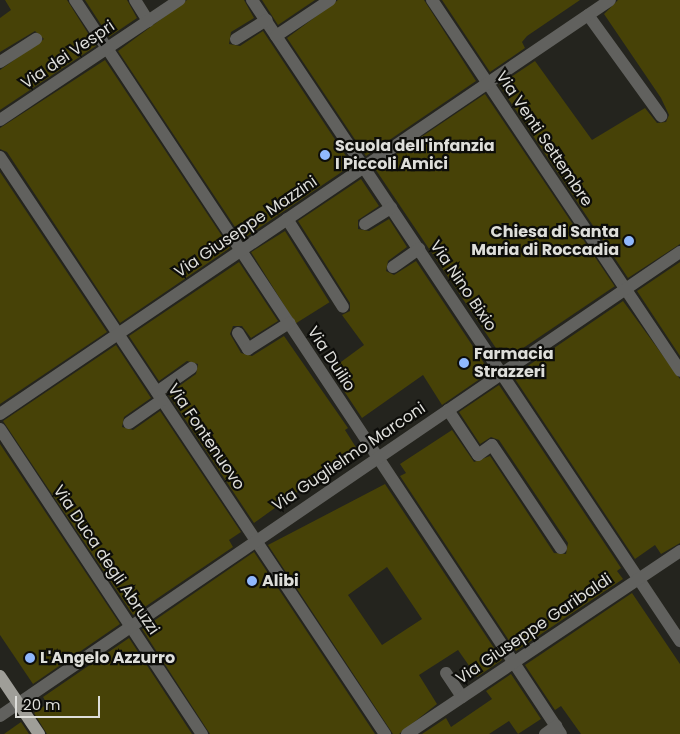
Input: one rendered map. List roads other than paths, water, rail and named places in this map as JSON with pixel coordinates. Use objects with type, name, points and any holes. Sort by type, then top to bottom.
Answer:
[{"type":"main road","points":[[0,676],[39,734]]},
{"type":"street","name":"Via Duilio","points":[[75,0],[558,730]]},
{"type":"street","points":[[135,0],[148,21]]},
{"type":"street","name":"Via dei Vespri","points":[[0,120],[179,0]]},
{"type":"street","name":"Via Nino Bixio","points":[[252,0],[680,641]]},
{"type":"street","points":[[276,36],[330,0]]},
{"type":"street","name":"Via Venti Settembre","points":[[432,0],[680,370]]},
{"type":"street","name":"Via Giuseppe Mazzini","points":[[0,414],[610,0]]},
{"type":"street","points":[[588,15],[661,116]]},
{"type":"street","points":[[236,39],[266,20]]},
{"type":"street","points":[[0,62],[36,39]]},
{"type":"street","name":"Via Fontenuovo","points":[[0,157],[385,734]]},
{"type":"street","points":[[365,224],[391,208]]},
{"type":"street","points":[[287,219],[343,307]]},
{"type":"street","points":[[393,267],[419,249]]},
{"type":"street","name":"Via Guglielmo Marconi","points":[[0,716],[680,252]]},
{"type":"street","points":[[238,332],[248,348],[289,323]]},
{"type":"street","points":[[129,423],[191,368]]},
{"type":"street","points":[[448,410],[478,454],[492,445],[561,548]]},
{"type":"street","name":"Via Duca degli Abruzzi","points":[[0,429],[202,734]]},
{"type":"street","name":"Via Giuseppe Garibaldi","points":[[407,734],[680,551]]},
{"type":"street","points":[[446,674],[462,697]]},
{"type":"street","points":[[545,734],[558,730]]},
{"type":"place","name":"Scuola dell'infanzia I Piccoli Amici","points":[[325,155]]},
{"type":"place","name":"Chiesa di Santa Maria di Roccadia","points":[[629,241]]},
{"type":"place","name":"Farmacia Strazzeri","points":[[464,363]]},
{"type":"place","name":"Alibi","points":[[252,581]]},
{"type":"place","name":"L'Angelo Azzurro","points":[[30,658]]}]
